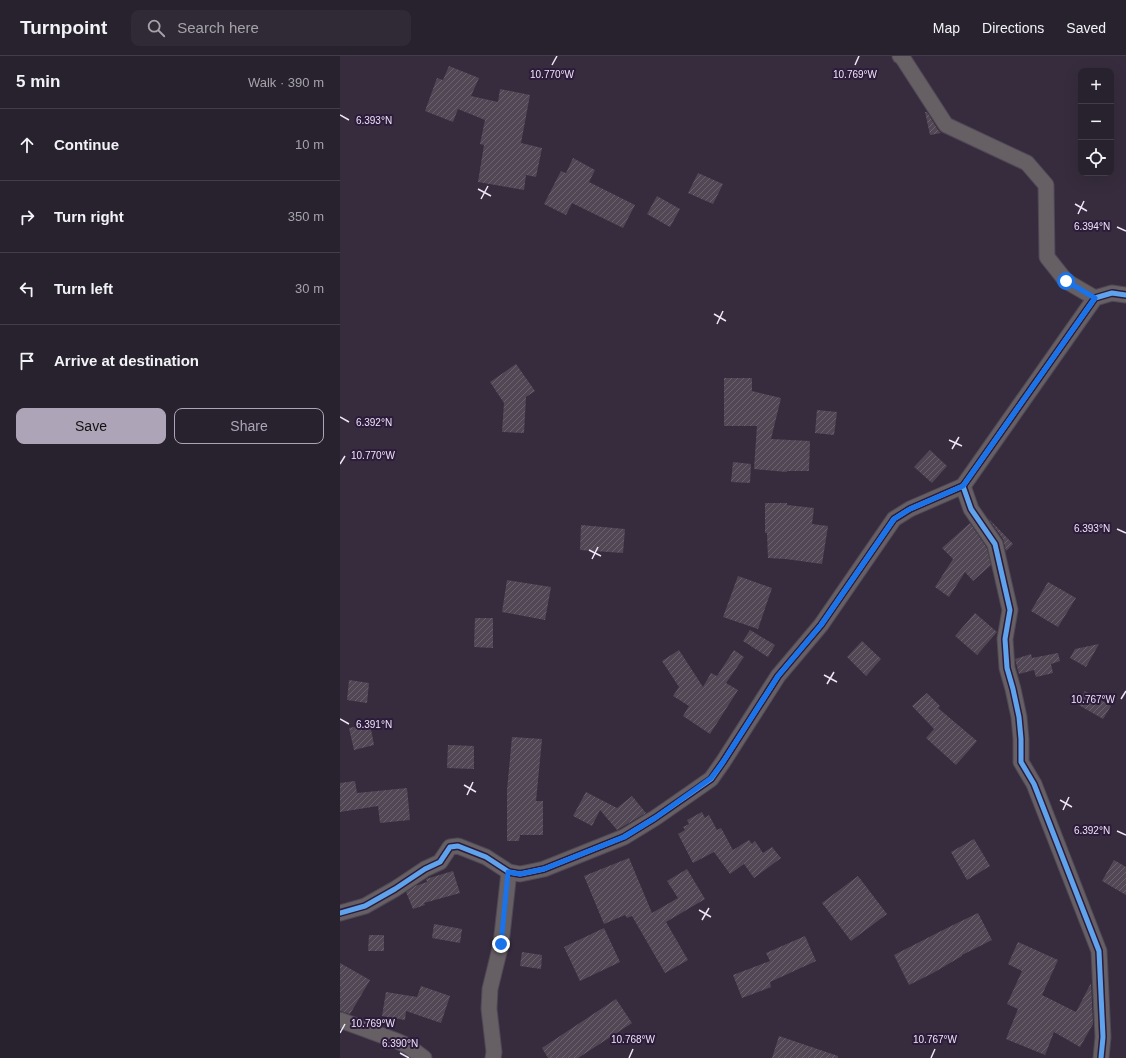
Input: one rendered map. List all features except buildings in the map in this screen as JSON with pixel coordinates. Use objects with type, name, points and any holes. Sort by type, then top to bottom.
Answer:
[{"type":"street","points":[[900,56],[946,125],[1027,163],[1046,185],[1047,258],[1066,281],[1095,298]]},
{"type":"street","points":[[340,913],[365,906],[396,889],[425,869],[440,862],[450,846],[458,846],[486,857],[508,872],[520,874],[544,869],[624,837],[655,818],[711,778],[723,762],[778,676],[821,625],[894,519],[910,509],[963,486],[1095,298],[1112,293],[1126,295]]},
{"type":"street","points":[[963,486],[971,509],[995,544],[1010,610],[1005,639],[1006,668],[1020,716],[1021,762],[1034,784],[1099,951],[1103,1037],[1101,1058]]},
{"type":"street","points":[[494,1058],[490,989],[501,944],[508,872]]},
{"type":"street","points":[[340,1020],[397,1041],[408,1046],[424,1058]]},
{"type":"cycle path","points":[[340,913],[365,906],[395,889],[425,869],[440,862],[450,847],[458,846],[486,857],[509,872],[520,874],[544,869],[624,837],[655,818],[711,779],[778,676],[821,625],[894,519],[910,509],[963,486],[1095,298],[1112,293],[1126,295]]},
{"type":"cycle path","points":[[963,486],[971,509],[995,544],[1010,610],[1005,639],[1007,668],[1019,717],[1021,762],[1034,784],[1099,951],[1103,1037],[1101,1058]]},
{"type":"route","points":[[501,944],[508,872],[520,874],[544,869],[624,837],[655,818],[711,778],[723,762],[778,676],[821,625],[894,519],[910,509],[963,486],[1095,298],[1066,281]]}]
